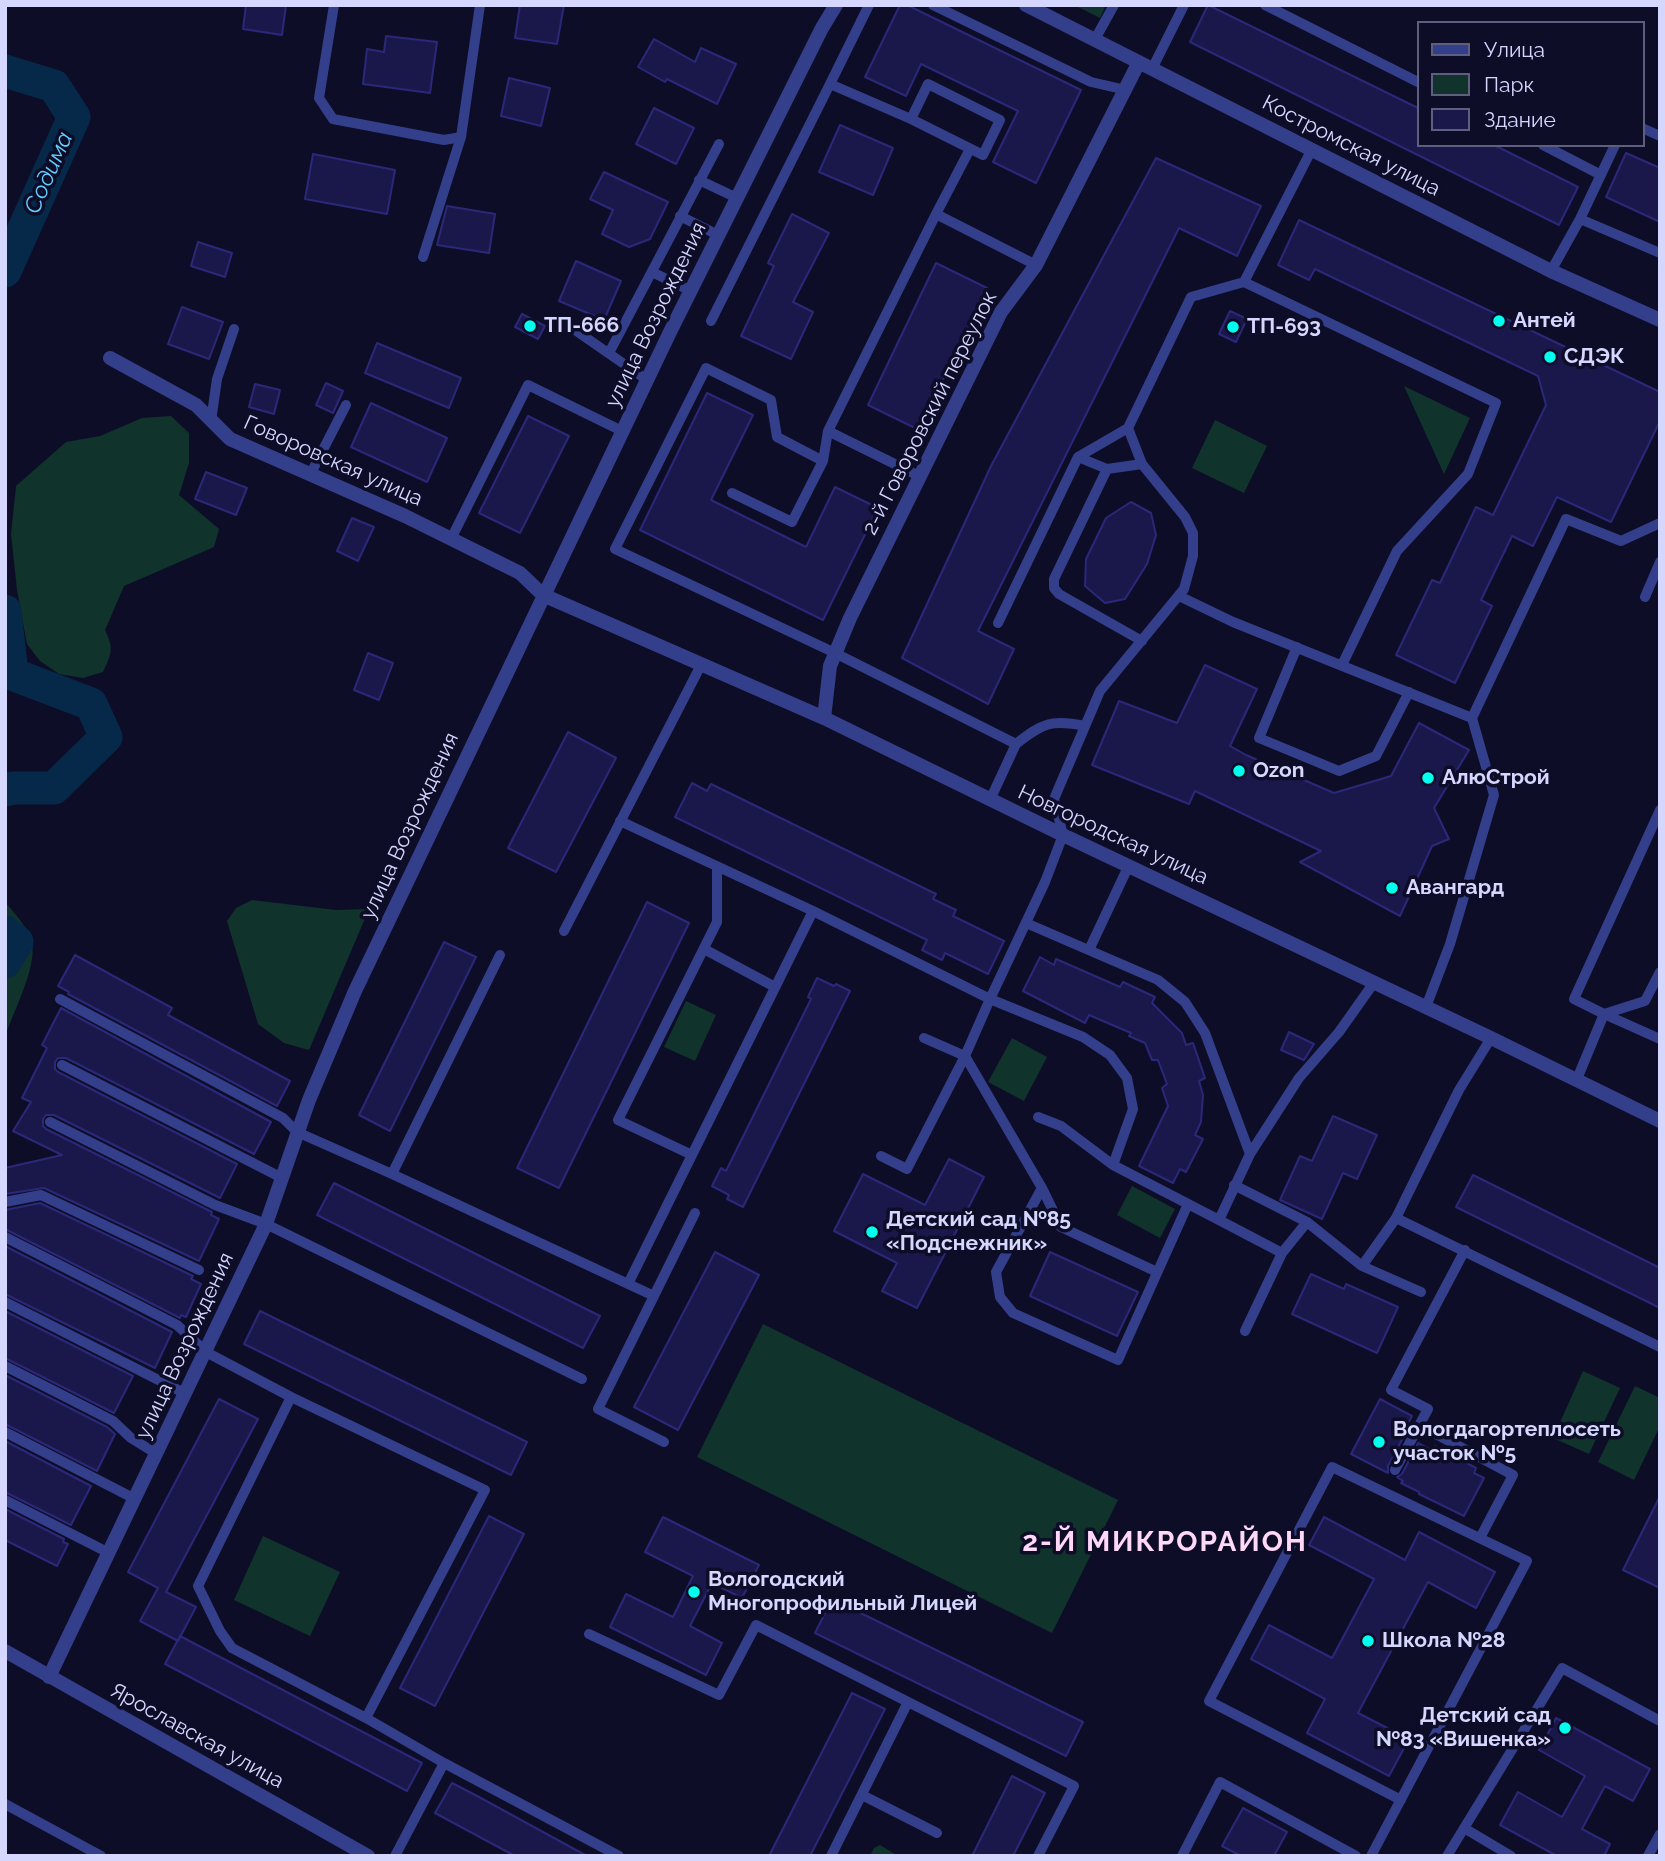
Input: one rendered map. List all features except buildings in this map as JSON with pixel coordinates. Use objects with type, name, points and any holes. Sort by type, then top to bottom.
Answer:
[{"type":"street","name":"улица Возрождения","points":[[49,1677],[266,1224],[297,1132],[355,991],[622,431],[822,28],[836,5]]},
{"type":"street","name":"Костромская улица","points":[[1026,5],[1551,271],[1660,320]]},
{"type":"street","name":"2-й Говоровский переулок","points":[[824,718],[830,666],[850,618],[1001,312],[1036,265],[1126,89],[1146,66]]},
{"type":"street","name":"Говоровская улица","points":[[110,358],[196,405],[230,439],[405,516],[520,573],[544,595]]},
{"type":"street","name":"Новгородская улица","points":[[544,595],[824,718],[1660,1121]]},
{"type":"street","name":"Ярославская улица","points":[[5,1651],[368,1856]]},
{"type":"lane","points":[[334,5],[319,97],[333,119],[444,139],[461,137]]},
{"type":"lane","points":[[423,257],[461,137],[480,5]]},
{"type":"lane","points":[[711,321],[869,5]]},
{"type":"lane","points":[[933,5],[1091,82],[1126,89]]},
{"type":"lane","points":[[1094,41],[1114,5]]},
{"type":"lane","points":[[1146,66],[1184,5]]},
{"type":"lane","points":[[1265,5],[1416,81]]},
{"type":"lane","points":[[830,84],[911,119],[983,155],[1000,120],[928,84],[911,119]]},
{"type":"lane","points":[[1644,129],[1660,136]]},
{"type":"lane","points":[[609,353],[719,144]]},
{"type":"lane","points":[[1547,147],[1601,175]]},
{"type":"lane","points":[[1551,271],[1580,219],[1614,147]]},
{"type":"lane","points":[[732,493],[792,522],[823,461],[828,431],[970,149]]},
{"type":"lane","points":[[1244,282],[1312,149]]},
{"type":"lane","points":[[699,180],[737,198]]},
{"type":"lane","points":[[936,214],[1036,265]]},
{"type":"lane","points":[[680,216],[718,236]]},
{"type":"lane","points":[[1580,219],[1660,253]]},
{"type":"lane","points":[[652,272],[691,290]]},
{"type":"lane","points":[[998,623],[1078,457],[1128,429],[1191,298],[1244,282],[1496,402],[1468,474],[1397,551],[1342,666]]},
{"type":"lane","points":[[211,421],[217,379],[233,329]]},
{"type":"lane","points":[[575,330],[647,380]]},
{"type":"lane","points":[[823,461],[778,437],[771,400],[706,368],[615,549],[835,653],[1016,744]]},
{"type":"lane","points":[[451,539],[528,385],[622,431]]},
{"type":"lane","points":[[310,475],[346,405]]},
{"type":"lane","points":[[881,1156],[907,1169],[965,1056],[1045,882],[1063,835],[1054,799],[1100,691],[1184,589],[1193,556],[1193,533],[1175,502],[1142,464],[1128,429]]},
{"type":"lane","points":[[828,431],[921,477]]},
{"type":"lane","points":[[1078,457],[1107,469],[1142,464]]},
{"type":"lane","points":[[1107,469],[1054,579],[1054,588],[1059,594],[1142,641]]},
{"type":"lane","points":[[1426,1007],[1450,944],[1494,795],[1472,718],[1566,520],[1621,541],[1660,523]]},
{"type":"lane","points":[[1645,597],[1660,562]]},
{"type":"lane","points":[[1179,596],[1233,622],[1472,718]]},
{"type":"lane","points":[[1297,647],[1259,738],[1339,771],[1376,756],[1409,692]]},
{"type":"lane","points":[[564,931],[701,664]]},
{"type":"lane","points":[[990,800],[1016,744],[1038,727],[1062,722],[1085,726]]},
{"type":"lane","points":[[1660,810],[1574,999],[1660,1039]]},
{"type":"lane","points":[[620,821],[813,911],[990,999],[1083,1037],[1110,1055],[1127,1078],[1133,1109],[1113,1165]]},
{"type":"lane","points":[[1089,950],[1129,865]]},
{"type":"lane","points":[[692,1155],[618,1120],[717,922],[717,867]]},
{"type":"lane","points":[[628,1284],[813,911]]},
{"type":"lane","points":[[1026,923],[1158,980],[1185,1002],[1205,1033],[1250,1154]]},
{"type":"lane","points":[[704,949],[775,987]]},
{"type":"lane","points":[[392,1174],[500,955]]},
{"type":"lane","points":[[1577,1079],[1604,1014],[1645,1001],[1660,972]]},
{"type":"lane","points":[[1219,1220],[1250,1154],[1298,1078],[1339,1032],[1373,984]]},
{"type":"lane","points":[[60,999],[283,1118],[297,1132],[654,1296]]},
{"type":"lane","points":[[923,1038],[965,1056],[1042,1188],[1061,1227],[1157,1272]]},
{"type":"lane","points":[[1362,1266],[1396,1218],[1460,1090],[1491,1038]]},
{"type":"lane","points":[[62,1065],[282,1178]]},
{"type":"lane","points":[[1038,1117],[1061,1126],[1113,1165],[1282,1253]]},
{"type":"lane","points":[[50,1122],[215,1205],[266,1224],[582,1379]]},
{"type":"lane","points":[[1234,1185],[1307,1222],[1362,1266],[1421,1292]]},
{"type":"lane","points":[[1042,1188],[996,1272],[1000,1297],[1013,1313],[1118,1360],[1188,1204]]},
{"type":"lane","points":[[5,1202],[41,1195],[199,1270]]},
{"type":"lane","points":[[664,1442],[598,1409],[695,1213]]},
{"type":"lane","points":[[1396,1218],[1660,1347]]},
{"type":"lane","points":[[1245,1331],[1282,1253],[1307,1222]]},
{"type":"lane","points":[[5,1237],[177,1325],[206,1352],[291,1397],[485,1490],[366,1718]]},
{"type":"lane","points":[[1395,1470],[1428,1409],[1391,1390],[1465,1251]]},
{"type":"lane","points":[[5,1302],[186,1394]]},
{"type":"lane","points":[[5,1366],[113,1421],[131,1438],[157,1454]]},
{"type":"lane","points":[[291,1397],[198,1586],[220,1631],[232,1648],[619,1856]]},
{"type":"lane","points":[[1419,1425],[1513,1475],[1480,1538]]},
{"type":"lane","points":[[5,1432],[135,1499]]},
{"type":"lane","points":[[1371,1856],[1401,1800],[1527,1561],[1332,1467],[1209,1701],[1401,1800]]},
{"type":"lane","points":[[5,1500],[109,1553]]},
{"type":"lane","points":[[589,1634],[719,1695],[757,1625],[1074,1786],[1038,1856]]},
{"type":"lane","points":[[1447,1856],[1562,1668],[1660,1721]]},
{"type":"lane","points":[[831,1856],[908,1702]]},
{"type":"lane","points":[[395,1856],[444,1763]]},
{"type":"lane","points":[[1182,1856],[1220,1782],[1356,1856]]},
{"type":"lane","points":[[862,1795],[937,1833]]},
{"type":"lane","points":[[5,1804],[101,1856]]},
{"type":"lane","points":[[1464,1828],[1511,1856]]},
{"type":"lane","points":[[1648,1856],[1660,1834]]},
{"type":"green space","points":[[1074,5],[1106,5],[1100,18]]},
{"type":"green space","points":[[1404,386],[1470,418],[1444,474]]},
{"type":"green space","points":[[171,416],[189,433],[189,463],[179,495],[219,529],[214,547],[124,586],[105,630],[111,651],[103,672],[83,678],[59,674],[40,661],[27,644],[17,590],[11,534],[16,486],[66,442],[100,436],[142,418]]},
{"type":"green space","points":[[1215,420],[1267,446],[1244,493],[1192,468]]},
{"type":"green space","points":[[252,900],[336,910],[369,909],[309,1050],[284,1043],[258,1024],[227,921],[236,908]]},
{"type":"green space","points":[[5,902],[28,932],[33,953],[28,977],[5,1037]]},
{"type":"green space","points":[[686,1001],[716,1015],[695,1061],[664,1047]]},
{"type":"green space","points":[[1012,1038],[1047,1057],[1024,1101],[988,1082]]},
{"type":"green space","points":[[1132,1186],[1175,1209],[1160,1238],[1117,1215]]},
{"type":"green space","points":[[763,1324],[1118,1500],[1052,1633],[697,1457]]},
{"type":"green space","points":[[1583,1371],[1620,1388],[1589,1454],[1553,1438]]},
{"type":"green space","points":[[1635,1386],[1660,1398],[1660,1426],[1634,1480],[1598,1462]]},
{"type":"green space","points":[[263,1536],[340,1572],[310,1636],[234,1600]]},
{"type":"green space","points":[[880,1845],[898,1856],[870,1856],[874,1848]]},
{"type":"waterway","name":"Содима","points":[[5,71],[54,86],[74,117],[5,271]]},
{"type":"waterway","name":"Содима","points":[[5,611],[12,674],[91,704],[106,737],[54,788],[5,790]]},
{"type":"waterway","name":"Содима","points":[[5,932],[17,942],[5,962]]},
{"type":"place","name":"Антей","points":[[1499,321]]},
{"type":"place","name":"ТП-666","points":[[530,326]]},
{"type":"place","name":"ТП-693","points":[[1233,327]]},
{"type":"place","name":"СДЭК","points":[[1550,357]]},
{"type":"place","name":"Ozon","points":[[1239,771]]},
{"type":"place","name":"АлюСтрой","points":[[1428,778]]},
{"type":"place","name":"Авангард","points":[[1392,888]]},
{"type":"place","name":"Детский сад №85 «Подснежник»","points":[[872,1232]]},
{"type":"place","name":"Вологдагортеплосеть участок №5","points":[[1379,1442]]},
{"type":"place","name":"Вологодский Многопрофильный Лицей","points":[[694,1592]]},
{"type":"place","name":"Школа №28","points":[[1368,1641]]},
{"type":"place","name":"Детский сад №83 «Вишенка»","points":[[1565,1728]]},
{"type":"district","name":"2-Й МИКРОРАЙОН","points":[[1165,1543]]}]
